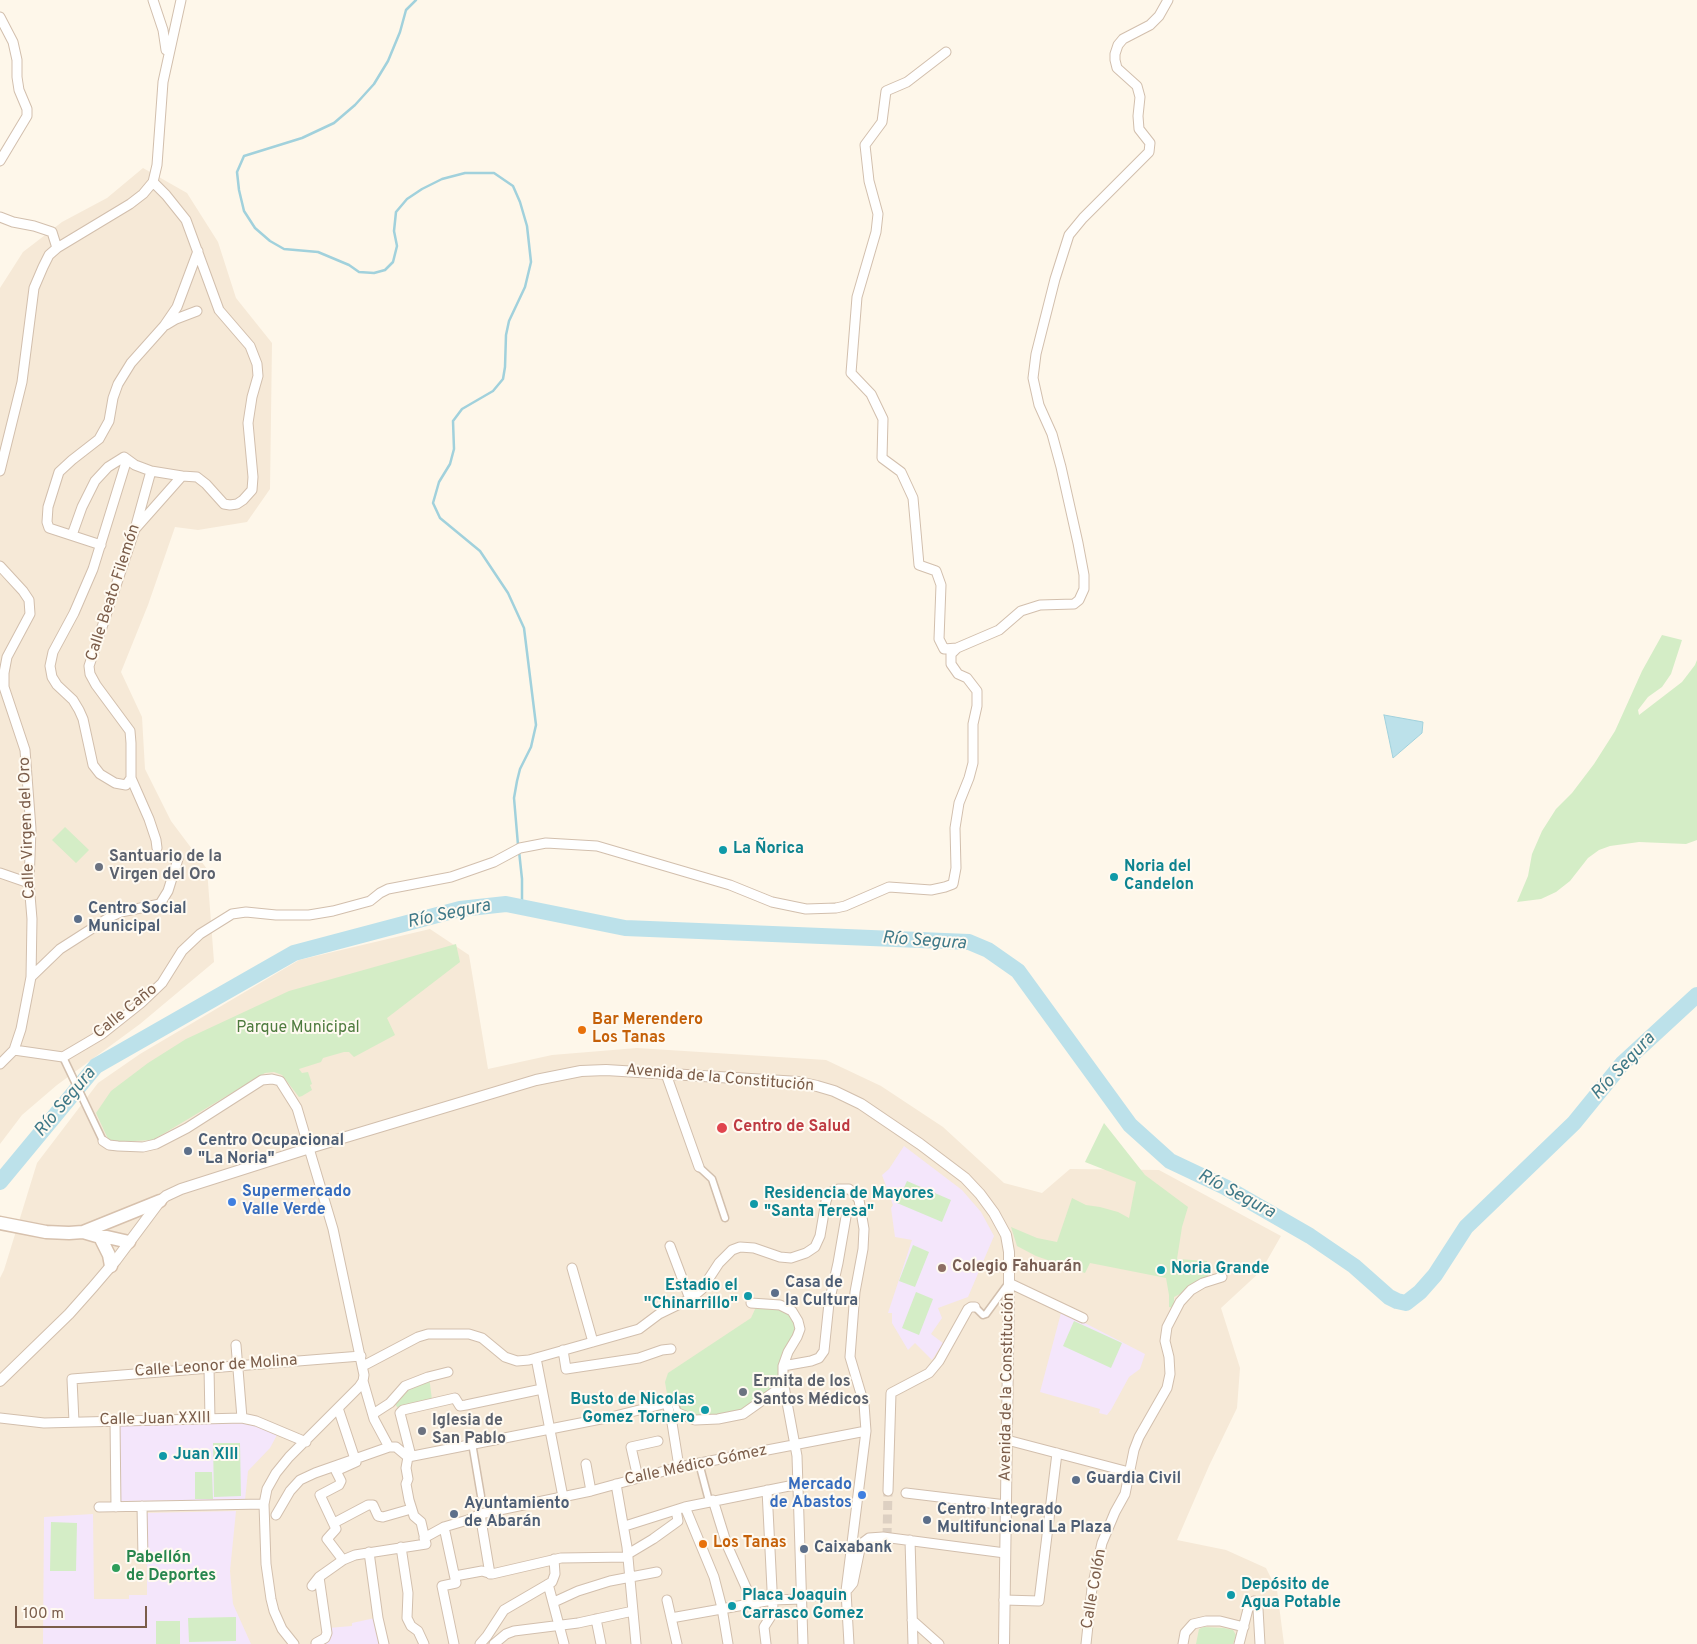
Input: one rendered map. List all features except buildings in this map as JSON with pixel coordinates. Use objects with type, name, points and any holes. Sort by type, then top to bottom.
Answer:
[{"type":"main road","points":[[0,1222],[31,1229],[69,1233],[100,1232],[160,1201]]},
{"type":"main road","points":[[100,1232],[107,1237],[129,1242]]},
{"type":"main road","points":[[100,1232],[111,1266]]},
{"type":"street","points":[[153,0],[163,30],[167,58]]},
{"type":"street","points":[[0,471],[22,382],[34,288],[43,266],[49,255],[57,248],[130,204],[143,194],[153,182],[157,165],[162,82],[181,0]]},
{"type":"street","points":[[946,52],[907,82],[886,91],[882,122],[865,146],[869,181],[878,214],[876,232],[858,297],[851,373],[871,394],[883,419],[882,458],[901,472],[913,498],[919,565],[936,571],[941,585],[939,639],[944,649],[957,648],[999,630],[1021,612],[1040,604],[1074,604],[1079,600],[1084,589],[1084,575],[1062,467],[1052,434],[1039,405],[1032,378],[1036,354],[1055,280],[1069,235],[1083,218],[1149,152],[1150,143],[1140,129],[1138,116],[1140,97],[1137,86],[1117,68],[1114,60],[1118,45],[1123,39],[1150,25],[1159,16],[1168,0]]},
{"type":"street","points":[[0,17],[12,42],[17,60],[19,90],[27,109],[27,116],[0,162]]},
{"type":"street","points":[[125,458],[136,465],[152,471],[197,477],[224,504],[237,504],[252,490],[253,477],[248,424],[252,397],[258,376],[257,364],[250,346],[219,310],[186,220],[153,182]]},
{"type":"street","points":[[0,217],[52,232],[57,248]]},
{"type":"street","points":[[101,544],[49,528],[47,522],[48,506],[59,472],[99,440],[109,421],[112,398],[118,384],[131,364],[164,326],[177,307],[198,250]]},
{"type":"street","points":[[164,326],[176,319],[198,311]]},
{"type":"street","points":[[72,535],[82,507],[95,481],[108,467],[125,458]]},
{"type":"street","points":[[125,458],[93,569],[74,613],[53,652],[50,666],[52,677],[57,685],[73,700],[83,719],[92,765],[100,774],[115,783],[126,785],[131,778]]},
{"type":"street","name":"Calle Beato Filemón","points":[[152,471],[89,666],[90,674],[96,685],[130,731],[131,778],[149,820],[157,848]]},
{"type":"street","points":[[134,530],[182,476]]},
{"type":"street","name":"Calle Virgen del Oro","points":[[0,566],[30,600],[30,614],[7,657],[4,673],[4,687],[25,750],[31,829],[29,883],[32,919],[31,976],[21,1028],[14,1050]]},
{"type":"street","name":"Calle Caño","points":[[63,1057],[102,1034],[141,1003],[162,983],[182,950],[200,934],[232,914],[246,912],[276,915],[309,915],[333,912],[361,905],[388,889],[451,877],[494,862],[520,848],[546,843],[597,846],[730,885],[772,902],[806,909],[845,906],[889,887],[931,890],[952,884],[956,868],[955,828],[959,803],[973,763],[973,724],[977,706],[977,691],[967,678],[958,674],[951,664],[951,654],[957,648]]},
{"type":"street","points":[[31,976],[60,949],[110,917],[121,912],[160,904],[168,891],[178,859]]},
{"type":"street","points":[[0,873],[29,883]]},
{"type":"street","points":[[0,1064],[14,1050],[63,1057],[103,1141],[109,1145],[118,1146],[143,1147],[156,1144],[187,1128],[262,1080],[272,1079],[280,1081],[297,1108],[309,1148],[333,1229],[363,1366],[363,1381],[373,1414],[389,1447]]},
{"type":"street","name":"Avenida de la Constitución","points":[[160,1201],[181,1189],[309,1148],[554,1076],[581,1071],[606,1070],[799,1082],[834,1091],[861,1104],[965,1178],[994,1213],[1006,1235],[1009,1252],[1010,1283],[1004,1644]]},
{"type":"street","points":[[666,1074],[699,1167],[712,1179],[725,1218]]},
{"type":"street","points":[[363,1366],[418,1337],[439,1333],[469,1334],[482,1338],[505,1357],[517,1361],[536,1358],[639,1329],[659,1314],[690,1299],[702,1289],[719,1263],[732,1250],[740,1247],[754,1248],[780,1257],[791,1258],[806,1253],[815,1247],[820,1236],[829,1193],[838,1189],[849,1190],[859,1200],[864,1229],[863,1249],[855,1292],[850,1356],[864,1404],[866,1431],[846,1593],[849,1644]]},
{"type":"street","points":[[0,1381],[69,1314],[111,1266],[160,1201]]},
{"type":"street","points":[[783,1366],[811,1361],[819,1358],[824,1351],[828,1303],[838,1263],[847,1211]]},
{"type":"street","points":[[670,1246],[690,1299]]},
{"type":"street","points":[[572,1268],[593,1342]]},
{"type":"street","name":"Calle Colón","points":[[1086,1644],[1092,1588],[1102,1543],[1125,1494],[1134,1450],[1139,1437],[1167,1388],[1170,1374],[1169,1357],[1165,1341],[1167,1328],[1180,1302],[1191,1290],[1202,1283],[1222,1277]]},
{"type":"street","points":[[888,1491],[891,1393],[929,1373],[939,1361],[968,1309],[975,1307],[983,1315],[986,1314],[1010,1283],[1083,1318]]},
{"type":"street","points":[[751,1302],[780,1305],[792,1311],[800,1329],[783,1366],[784,1384],[797,1456],[803,1644]]},
{"type":"street","points":[[236,1345],[242,1418]]},
{"type":"street","points":[[563,1350],[566,1369],[639,1358],[671,1349]]},
{"type":"street","name":"Calle Leonor de Molina","points":[[74,1422],[72,1379],[361,1356]]},
{"type":"street","points":[[536,1358],[563,1496]]},
{"type":"street","points":[[209,1368],[210,1418]]},
{"type":"street","points":[[373,1414],[390,1402],[405,1386],[448,1372]]},
{"type":"street","points":[[294,1644],[282,1629],[270,1599],[266,1564],[264,1504],[267,1488],[289,1457],[306,1442],[363,1381]]},
{"type":"street","points":[[276,1515],[290,1491],[300,1480],[389,1447],[396,1447],[409,1456],[611,1417],[674,1399],[678,1412],[695,1420],[718,1419],[743,1414],[784,1384]]},
{"type":"street","points":[[312,1586],[319,1577],[343,1560],[369,1552],[425,1541],[421,1522],[414,1516],[406,1484],[408,1479],[406,1468],[409,1456],[400,1413],[403,1410],[455,1398],[460,1406],[542,1389]]},
{"type":"street","points":[[669,1401],[680,1467]]},
{"type":"street","points":[[338,1408],[356,1462],[336,1471],[340,1482],[339,1485],[320,1495],[336,1529],[327,1539],[343,1560]]},
{"type":"street","name":"Calle Juan XXIII","points":[[0,1418],[44,1423],[242,1418],[256,1421],[306,1442]]},
{"type":"street","points":[[115,1420],[116,1507]]},
{"type":"street","name":"Calle Médico Gómez","points":[[425,1541],[444,1527],[471,1519],[480,1514],[591,1491],[680,1467],[866,1431]]},
{"type":"street","points":[[1007,1440],[1129,1472]]},
{"type":"street","points":[[638,1478],[631,1447],[658,1441]]},
{"type":"street","points":[[472,1443],[481,1496]]},
{"type":"street","points":[[1004,1600],[1039,1601],[1057,1453]]},
{"type":"street","points":[[700,1463],[727,1545],[753,1603]]},
{"type":"street","points":[[586,1464],[591,1491]]},
{"type":"street","points":[[616,1484],[625,1526],[636,1644]]},
{"type":"street","points":[[625,1526],[681,1508],[799,1484]]},
{"type":"street","points":[[766,1490],[773,1609],[764,1627],[766,1644]]},
{"type":"street","points":[[906,1493],[1006,1505]]},
{"type":"street","points":[[99,1507],[264,1504]]},
{"type":"street","points":[[334,1523],[373,1504],[378,1516],[383,1517],[412,1509]]},
{"type":"street","points":[[142,1506],[144,1558]]},
{"type":"street","points":[[455,1576],[482,1571],[490,1574],[554,1560],[628,1555],[653,1540],[678,1521],[681,1508]]},
{"type":"street","points":[[681,1508],[714,1577],[728,1644]]},
{"type":"street","points":[[480,1514],[490,1574]]},
{"type":"street","points":[[444,1527],[456,1583],[442,1586],[454,1644]]},
{"type":"street","points":[[671,1618],[772,1600],[846,1593],[853,1583],[861,1544],[869,1538],[883,1537],[1005,1553]]},
{"type":"street","points":[[910,1540],[913,1644]]},
{"type":"street","points":[[401,1547],[408,1593],[407,1618],[411,1626],[418,1631],[424,1644]]},
{"type":"street","points":[[369,1552],[378,1618],[384,1644]]},
{"type":"street","points":[[480,1644],[504,1610],[552,1582],[555,1574],[554,1560]]},
{"type":"street","points":[[554,1602],[578,1591],[610,1581],[657,1572]]},
{"type":"street","points":[[316,1643],[326,1638],[327,1633],[319,1577]]},
{"type":"street","points":[[548,1584],[564,1644]]},
{"type":"street","points":[[667,1600],[677,1644]]},
{"type":"street","points":[[1239,1644],[1248,1609],[1254,1601],[1258,1609],[1260,1644]]},
{"type":"street","points":[[494,1644],[506,1634],[514,1631],[560,1626],[633,1611]]},
{"type":"street","points":[[596,1619],[601,1644]]},
{"type":"street","points":[[912,1620],[939,1644]]},
{"type":"street","points":[[1183,1644],[1185,1633],[1193,1624],[1206,1621],[1220,1621],[1244,1627]]},
{"type":"shaded area","points":[[143,168],[187,193],[218,242],[236,298],[272,343],[270,489],[247,522],[198,530],[175,527],[148,605],[121,672],[142,717],[145,769],[171,821],[207,869],[214,962],[140,1024],[57,1085],[22,1115],[0,1144],[0,288],[23,252],[62,222],[107,198]]},
{"type":"shaded area","points":[[430,929],[469,955],[488,1069],[552,1055],[637,1048],[826,1060],[881,1086],[943,1127],[1004,1183],[1042,1193],[1070,1169],[1159,1170],[1281,1236],[1261,1271],[1221,1308],[1240,1368],[1237,1408],[1177,1540],[1226,1550],[1266,1568],[1277,1590],[1284,1644],[0,1644],[0,1278],[37,1163],[98,1083],[140,1054],[299,960]]},
{"type":"shaded area","name":"Colegio Fahuarán","points":[[904,1146],[962,1190],[981,1212],[994,1236],[968,1297],[938,1308],[942,1318],[931,1334],[943,1343],[932,1360],[915,1343],[908,1350],[892,1323],[892,1313],[888,1313],[912,1240],[895,1237],[891,1208],[893,1205],[882,1175],[889,1169]]},
{"type":"shaded area","points":[[1061,1313],[1079,1320],[1145,1354],[1140,1369],[1129,1377],[1107,1415],[1099,1413],[1100,1409],[1040,1392]]},
{"type":"shaded area","points":[[243,1423],[277,1435],[270,1448],[248,1471],[245,1500],[120,1501],[119,1425]]},
{"type":"shaded area","points":[[236,1511],[230,1571],[233,1604],[251,1644],[43,1644],[44,1517],[93,1514],[94,1599],[129,1599],[129,1595],[147,1595],[147,1513]]},
{"type":"shaded area","points":[[375,1618],[382,1644],[318,1644],[328,1628],[352,1626],[352,1623]]},
{"type":"green space","points":[[1662,635],[1682,640],[1671,674],[1662,687],[1648,697],[1638,710],[1639,715],[1682,682],[1697,660],[1697,840],[1686,844],[1639,842],[1610,846],[1599,850],[1588,858],[1570,881],[1556,892],[1541,899],[1517,902],[1528,876],[1532,854],[1542,831],[1556,809],[1572,793],[1594,764],[1615,731],[1642,671]]},
{"type":"green space","points":[[65,827],[89,850],[76,863],[52,840]]},
{"type":"green space","name":"Parque Municipal","points":[[456,944],[460,962],[387,1018],[395,1035],[354,1057],[349,1052],[344,1052],[323,1058],[321,1062],[299,1069],[302,1073],[308,1072],[312,1084],[310,1085],[312,1090],[302,1096],[299,1097],[282,1075],[274,1072],[265,1073],[153,1140],[116,1142],[108,1139],[96,1113],[111,1091],[148,1063],[186,1039],[289,991]]},
{"type":"green space","points":[[1104,1123],[1145,1175],[1188,1207],[1182,1227],[1177,1259],[1207,1261],[1208,1280],[1174,1297],[1174,1308],[1169,1307],[1166,1278],[1090,1263],[1085,1273],[1036,1256],[1017,1246],[1011,1227],[1037,1238],[1057,1242],[1072,1198],[1086,1205],[1118,1212],[1129,1218],[1136,1182],[1085,1162]]},
{"type":"green space","points":[[907,1181],[951,1200],[942,1222],[897,1203]]},
{"type":"green space","points":[[913,1245],[929,1252],[915,1287],[899,1281]]},
{"type":"green space","points":[[916,1292],[933,1299],[919,1335],[902,1328]]},
{"type":"green space","points":[[756,1307],[785,1310],[789,1312],[797,1326],[780,1386],[741,1411],[718,1416],[697,1417],[670,1412],[665,1382],[668,1373],[751,1318]]},
{"type":"green space","points":[[1074,1321],[1122,1343],[1111,1368],[1063,1346]]},
{"type":"green space","points":[[429,1376],[432,1400],[399,1410],[392,1399]]},
{"type":"green space","points":[[213,1443],[240,1443],[241,1496],[214,1497]]},
{"type":"green space","points":[[195,1472],[212,1472],[213,1499],[195,1499]]},
{"type":"green space","points":[[51,1522],[77,1523],[76,1571],[50,1571]]},
{"type":"green space","points":[[236,1617],[236,1641],[189,1642],[188,1618]]},
{"type":"green space","points":[[156,1621],[180,1621],[180,1644],[156,1644]]},
{"type":"green space","points":[[1204,1627],[1233,1630],[1236,1635],[1233,1644],[1196,1644],[1199,1629]]},
{"type":"water","points":[[1384,715],[1423,722],[1422,733],[1393,758]]},
{"type":"waterway","points":[[416,0],[406,10],[400,32],[388,61],[374,84],[355,105],[334,123],[302,138],[244,156],[237,172],[239,190],[244,211],[255,228],[270,241],[284,249],[318,252],[349,265],[359,272],[374,273],[385,270],[393,262],[397,246],[394,231],[396,212],[407,199],[442,179],[465,173],[494,173],[513,186],[520,202],[527,226],[531,262],[525,287],[509,321],[506,335],[503,379],[493,391],[462,409],[453,421],[454,449],[450,464],[439,482],[433,503],[440,518],[480,551],[508,593],[524,628],[536,725],[531,747],[520,769],[514,798],[518,845]]},
{"type":"waterway","points":[[519,851],[522,907]]},
{"type":"waterway","name":"Río Segura","points":[[0,1182],[96,1066],[294,953],[460,909],[506,904],[625,928],[969,942],[988,950],[1018,971],[1130,1125],[1170,1161],[1225,1187],[1310,1236],[1354,1266],[1389,1297],[1406,1303],[1420,1292],[1435,1275],[1466,1227],[1574,1123],[1622,1064],[1697,995]]},
{"type":"tunnel","points":[[887,1537],[888,1491]]},
{"type":"place","name":"La Ñorica","points":[[723,850]]},
{"type":"place","name":"Santuario de la Virgen del Oro","points":[[99,867]]},
{"type":"place","name":"Noria del Candelon","points":[[1114,877]]},
{"type":"place","name":"Centro Social Municipal","points":[[78,919]]},
{"type":"place","name":"Bar Merendero Los Tanas","points":[[582,1030]]},
{"type":"place","name":"Centro de Salud","points":[[722,1128]]},
{"type":"place","name":"Centro Ocupacional \"La Noria\"","points":[[188,1151]]},
{"type":"place","name":"Supermercado Valle Verde","points":[[232,1202]]},
{"type":"place","name":"Residencia de Mayores \"Santa Teresa\"","points":[[754,1204]]},
{"type":"place","name":"Colegio Fahuarán","points":[[942,1268]]},
{"type":"place","name":"Noria Grande","points":[[1161,1270]]},
{"type":"place","name":"Casa de la Cultura","points":[[775,1293]]},
{"type":"place","name":"Estadio el ''Chinarrillo''","points":[[748,1296]]},
{"type":"place","name":"Ermita de los Santos Médicos","points":[[743,1392]]},
{"type":"place","name":"Busto de Nicolas Gomez Tornero","points":[[705,1410]]},
{"type":"place","name":"Iglesia de San Pablo","points":[[422,1431]]},
{"type":"place","name":"Juan XIII","points":[[163,1456]]},
{"type":"place","name":"Guardia Civil","points":[[1076,1480]]},
{"type":"place","name":"Mercado de Abastos","points":[[862,1495]]},
{"type":"place","name":"Ayuntamiento de Abarán","points":[[454,1514]]},
{"type":"place","name":"Centro Integrado Multifuncional La Plaza","points":[[927,1520]]},
{"type":"place","name":"Los Tanas","points":[[703,1544]]},
{"type":"place","name":"Caixabank","points":[[804,1549]]},
{"type":"place","name":"Pabellón de Deportes","points":[[116,1568]]},
{"type":"place","name":"Depósito de Agua Potable","points":[[1231,1595]]},
{"type":"place","name":"Placa Joaquin Carrasco Gomez","points":[[732,1606]]}]
